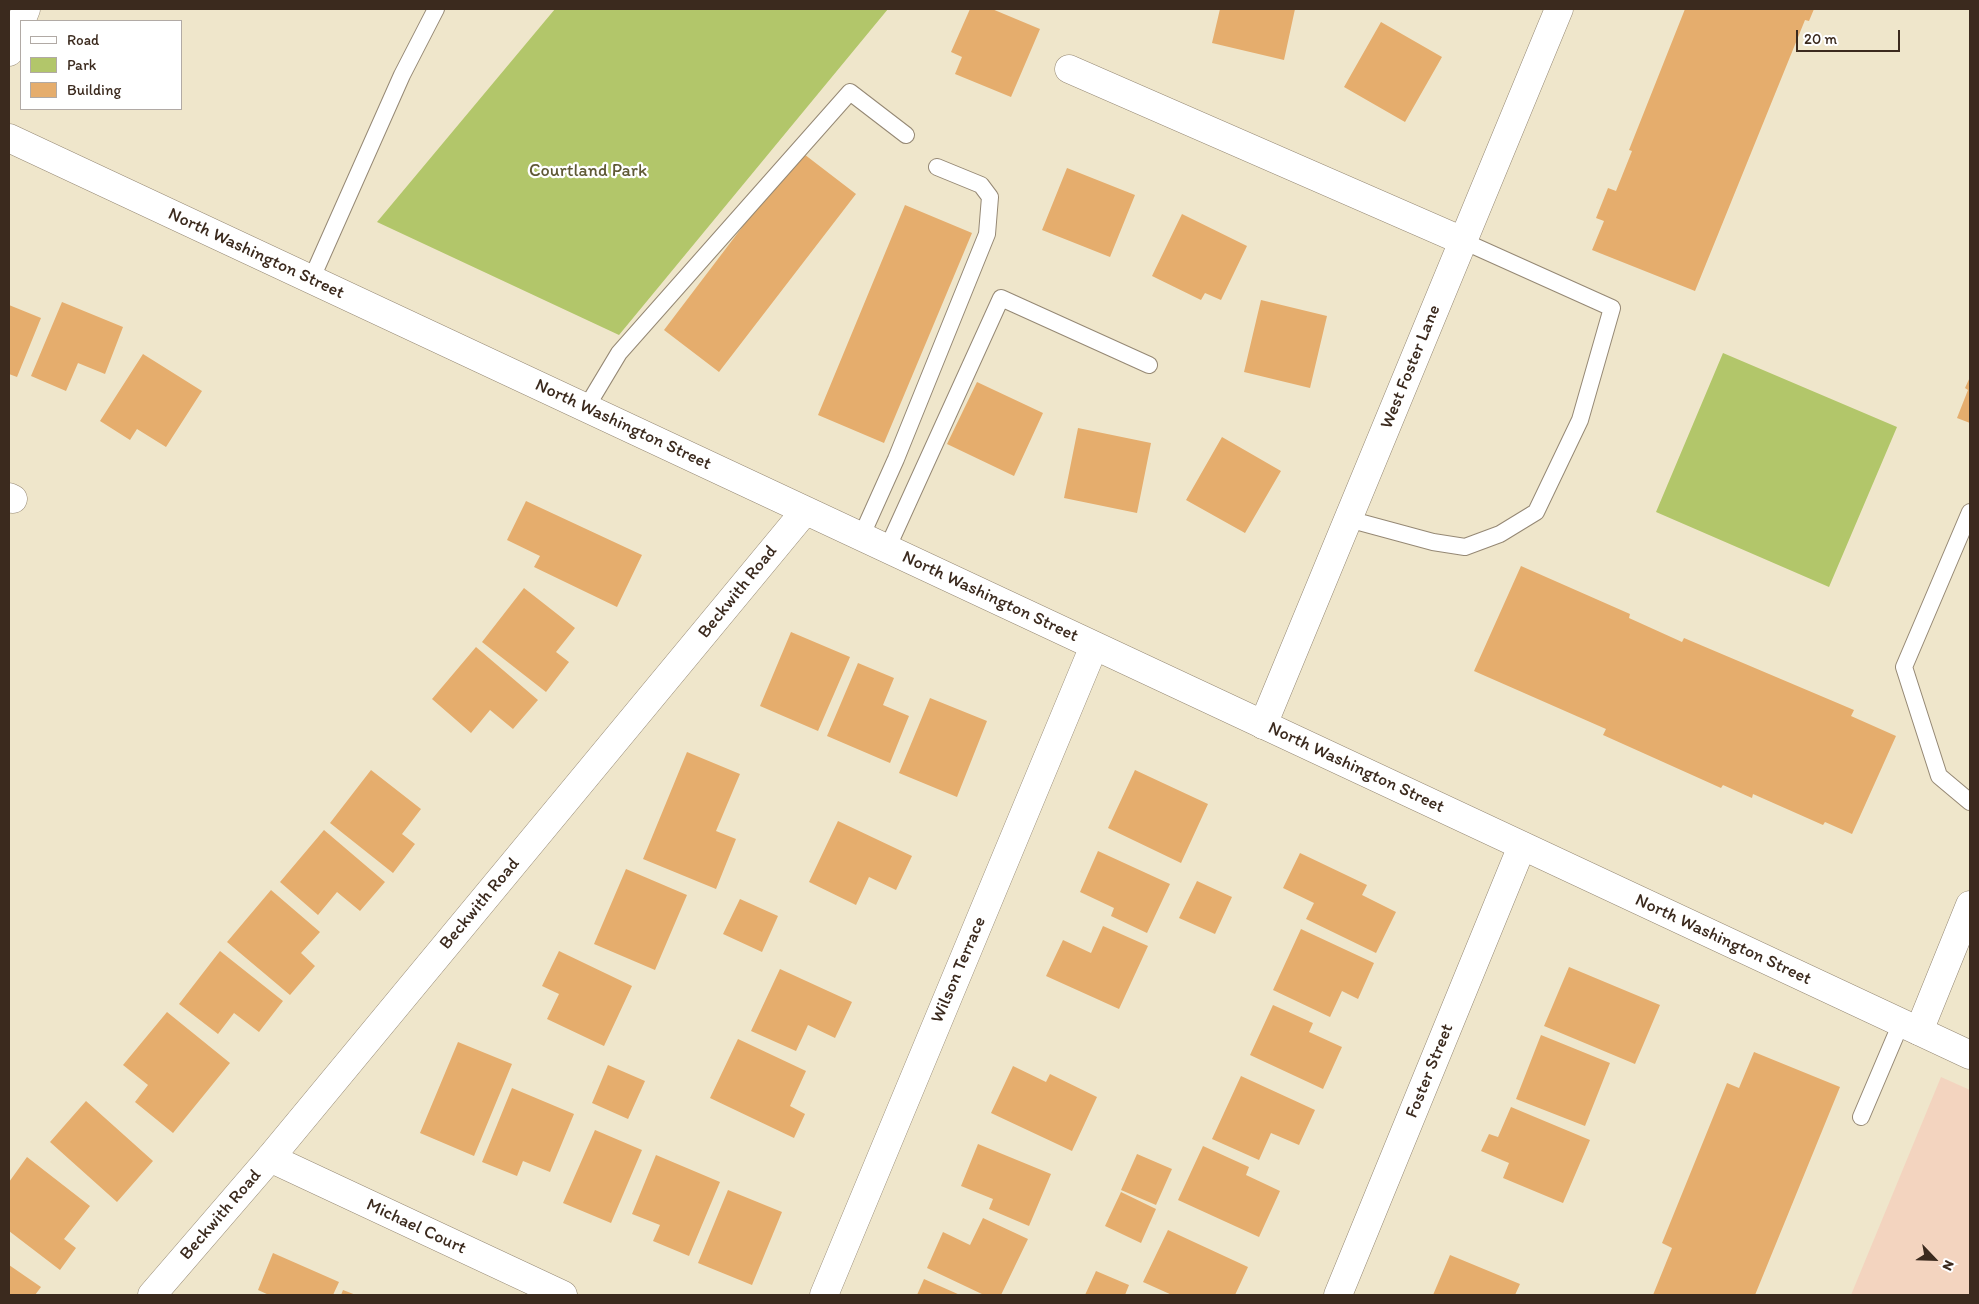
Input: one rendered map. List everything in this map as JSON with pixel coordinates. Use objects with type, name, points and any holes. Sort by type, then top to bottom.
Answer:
[{"type":"street","name":"West Foster Lane","points":[[1263,724],[1559,9]]},
{"type":"street","points":[[9,52],[20,24]]},
{"type":"street","points":[[1069,69],[1463,241]]},
{"type":"street","name":"North Washington Street","points":[[9,138],[1970,1055]]},
{"type":"street","name":"Beckwith Road","points":[[152,1295],[270,1158],[805,511]]},
{"type":"street","name":"Wilson Terrace","points":[[824,1295],[1094,646]]},
{"type":"street","name":"Foster Street","points":[[1338,1295],[1522,846]]},
{"type":"street","points":[[1910,1027],[1970,905]]},
{"type":"street","name":"Michael Court","points":[[270,1158],[563,1295]]},
{"type":"lane","points":[[311,280],[402,75],[436,9]]},
{"type":"lane","points":[[586,408],[619,353],[850,92],[906,135]]},
{"type":"lane","points":[[861,537],[896,459],[987,234],[990,197],[981,185],[937,167]]},
{"type":"lane","points":[[1348,519],[1433,542],[1465,547],[1500,534],[1536,512],[1580,420],[1612,308],[1463,241]]},
{"type":"lane","points":[[887,549],[1001,298],[1149,365]]},
{"type":"lane","points":[[1970,512],[1904,667],[1939,776],[1970,802]]},
{"type":"lane","points":[[1861,1117],[1910,1027]]},
{"type":"shaded area","points":[[1941,1077],[1970,1090],[1970,1295],[1851,1295]]},
{"type":"green space","name":"Courtland Park","points":[[555,9],[888,9],[619,335],[377,222]]},
{"type":"green space","points":[[1723,353],[1897,427],[1829,587],[1656,512]]},
{"type":"building","points":[[970,9],[992,9],[1040,29],[1011,97],[955,74],[962,57],[951,52]]},
{"type":"building","points":[[1220,9],[1295,9],[1284,60],[1212,43]]},
{"type":"building","points":[[1685,9],[1814,9],[1809,21],[1805,20],[1695,291],[1592,250],[1604,221],[1596,218],[1608,188],[1616,191],[1632,151],[1629,150]]},
{"type":"building","points":[[1381,22],[1442,57],[1405,122],[1344,87]]},
{"type":"building","points":[[800,151],[856,194],[719,372],[664,330]]},
{"type":"building","points":[[1067,168],[1135,195],[1110,257],[1042,230]]},
{"type":"building","points":[[905,205],[972,233],[884,443],[818,415]]},
{"type":"building","points":[[1182,214],[1247,246],[1221,300],[1205,293],[1201,300],[1152,276]]},
{"type":"building","points":[[1261,300],[1327,316],[1310,388],[1244,372]]},
{"type":"building","points":[[62,302],[123,327],[105,374],[78,363],[66,391],[31,376]]},
{"type":"building","points":[[9,305],[41,318],[17,377],[9,374]]},
{"type":"building","points":[[143,354],[202,391],[166,447],[137,429],[130,440],[100,421]]},
{"type":"building","points":[[1970,377],[1970,423],[1957,418],[1968,390],[1965,388]]},
{"type":"building","points":[[977,382],[1043,413],[1014,476],[947,444]]},
{"type":"building","points":[[1078,428],[1151,443],[1137,513],[1064,498]]},
{"type":"building","points":[[1222,437],[1281,471],[1245,533],[1186,500]]},
{"type":"building","points":[[526,501],[642,555],[617,607],[534,567],[540,556],[507,540]]},
{"type":"building","points":[[1521,566],[1630,614],[1629,618],[1682,642],[1684,638],[1854,710],[1851,716],[1896,736],[1852,834],[1825,822],[1823,825],[1753,794],[1752,798],[1723,785],[1721,788],[1603,735],[1606,729],[1474,671]]},
{"type":"building","points":[[524,588],[575,628],[556,652],[569,662],[546,692],[482,642]]},
{"type":"building","points":[[791,632],[850,657],[818,731],[760,706]]},
{"type":"building","points":[[476,647],[538,700],[513,729],[490,710],[471,733],[432,699]]},
{"type":"building","points":[[858,663],[894,678],[883,705],[909,716],[890,763],[827,736]]},
{"type":"building","points":[[930,698],[987,721],[957,797],[899,773]]},
{"type":"building","points":[[687,752],[740,774],[716,831],[736,839],[716,889],[643,859]]},
{"type":"building","points":[[371,770],[421,809],[402,834],[415,844],[393,873],[330,823]]},
{"type":"building","points":[[1135,770],[1208,804],[1181,863],[1108,828]]},
{"type":"building","points":[[838,821],[912,856],[896,890],[869,877],[856,905],[809,882]]},
{"type":"building","points":[[324,830],[385,882],[360,911],[337,892],[318,915],[280,882]]},
{"type":"building","points":[[1098,851],[1170,884],[1147,933],[1111,916],[1114,908],[1080,892]]},
{"type":"building","points":[[1300,853],[1367,885],[1362,895],[1396,912],[1376,953],[1306,919],[1314,903],[1283,888]]},
{"type":"building","points":[[626,869],[687,895],[655,970],[594,944]]},
{"type":"building","points":[[1197,881],[1232,897],[1215,934],[1179,918]]},
{"type":"building","points":[[271,890],[320,932],[301,953],[315,966],[290,995],[227,942]]},
{"type":"building","points":[[740,899],[778,916],[762,952],[723,934]]},
{"type":"building","points":[[1103,926],[1148,946],[1119,1009],[1046,976],[1063,940],[1091,953]]},
{"type":"building","points":[[1301,929],[1374,963],[1358,999],[1342,991],[1330,1017],[1273,990]]},
{"type":"building","points":[[220,951],[283,1001],[259,1032],[234,1013],[218,1034],[179,1004]]},
{"type":"building","points":[[559,951],[632,986],[604,1046],[547,1019],[559,994],[542,986]]},
{"type":"building","points":[[1569,967],[1660,1005],[1635,1064],[1544,1026]]},
{"type":"building","points":[[780,969],[852,1002],[835,1038],[808,1025],[796,1051],[751,1031]]},
{"type":"building","points":[[1273,1005],[1313,1023],[1309,1032],[1342,1047],[1323,1089],[1250,1055]]},
{"type":"building","points":[[167,1012],[230,1063],[173,1133],[135,1102],[148,1085],[123,1065]]},
{"type":"building","points":[[1541,1035],[1610,1063],[1585,1126],[1516,1099]]},
{"type":"building","points":[[738,1039],[806,1071],[790,1106],[805,1114],[794,1138],[710,1098]]},
{"type":"building","points":[[458,1042],[512,1064],[474,1156],[420,1133]]},
{"type":"building","points":[[1754,1052],[1840,1087],[1755,1295],[1653,1295],[1672,1248],[1662,1243],[1727,1083],[1739,1088]]},
{"type":"building","points":[[608,1065],[645,1081],[628,1119],[592,1103]]},
{"type":"building","points":[[1013,1066],[1046,1082],[1050,1074],[1097,1097],[1072,1151],[991,1113]]},
{"type":"building","points":[[1241,1076],[1315,1110],[1299,1145],[1271,1133],[1259,1160],[1212,1139]]},
{"type":"building","points":[[512,1088],[574,1114],[550,1172],[523,1161],[517,1176],[482,1162]]},
{"type":"building","points":[[86,1101],[153,1161],[117,1202],[50,1142]]},
{"type":"building","points":[[1511,1107],[1590,1140],[1563,1203],[1503,1178],[1509,1163],[1481,1151],[1489,1134],[1498,1137]]},
{"type":"building","points":[[595,1130],[642,1150],[611,1223],[563,1203]]},
{"type":"building","points":[[978,1144],[1051,1174],[1029,1226],[989,1209],[993,1199],[961,1186]]},
{"type":"building","points":[[1203,1146],[1249,1167],[1246,1175],[1280,1191],[1259,1237],[1178,1200]]},
{"type":"building","points":[[1137,1154],[1172,1169],[1156,1205],[1121,1190]]},
{"type":"building","points":[[656,1155],[720,1182],[689,1256],[653,1241],[660,1225],[632,1214]]},
{"type":"building","points":[[27,1157],[90,1206],[64,1239],[76,1248],[60,1270],[9,1231],[9,1182]]},
{"type":"building","points":[[728,1190],[782,1212],[752,1285],[698,1263]]},
{"type":"building","points":[[1121,1192],[1156,1209],[1141,1243],[1105,1226]]},
{"type":"building","points":[[983,1218],[1028,1239],[1001,1295],[984,1295],[927,1268],[943,1232],[970,1245]]},
{"type":"building","points":[[1168,1230],[1248,1267],[1235,1295],[1172,1295],[1143,1282]]},
{"type":"building","points":[[273,1253],[339,1282],[333,1295],[269,1295],[258,1290]]},
{"type":"building","points":[[1450,1255],[1520,1284],[1515,1295],[1433,1295]]},
{"type":"building","points":[[9,1265],[41,1287],[35,1295],[9,1295]]},
{"type":"building","points":[[1096,1271],[1129,1285],[1125,1295],[1085,1295]]},
{"type":"building","points":[[924,1279],[960,1295],[917,1295]]},
{"type":"building","points":[[343,1290],[356,1295],[341,1295]]}]
